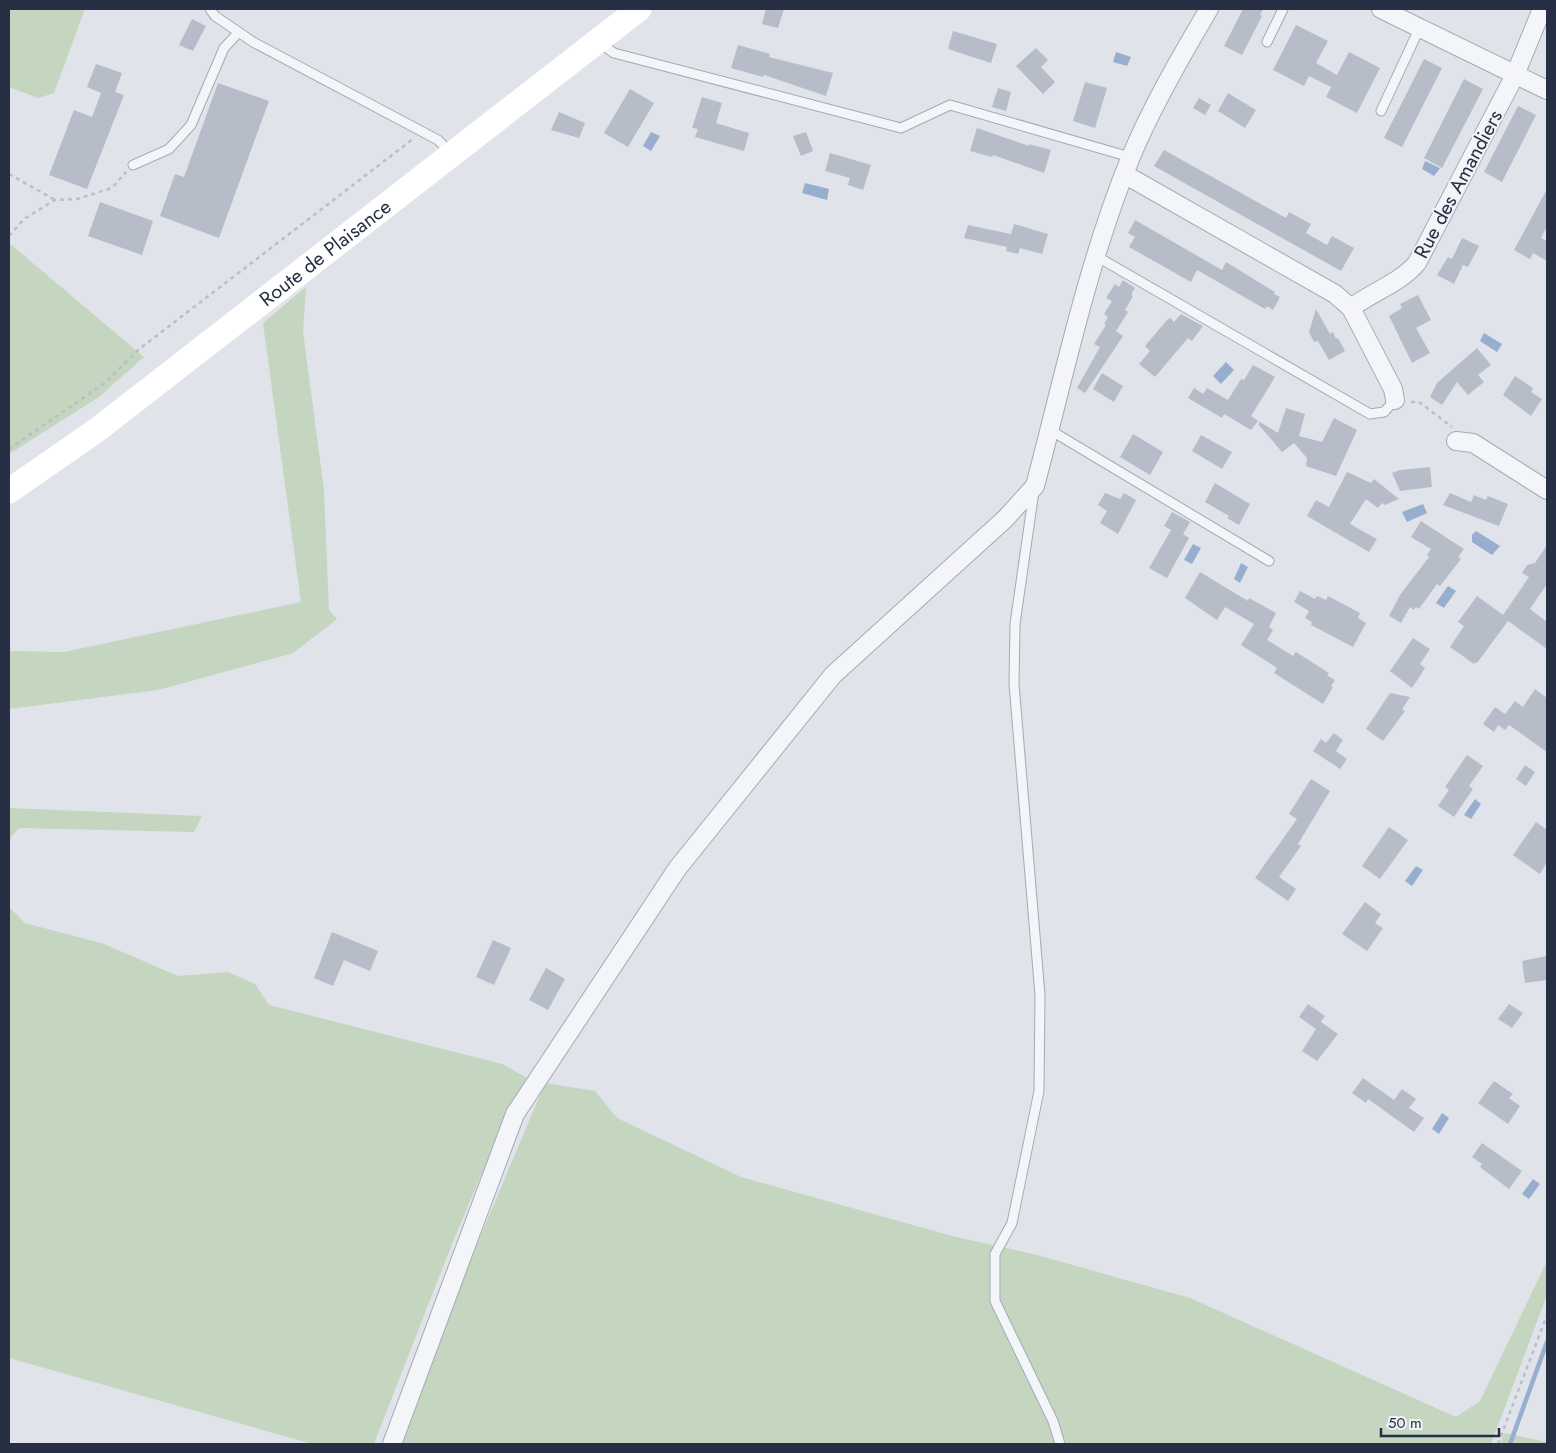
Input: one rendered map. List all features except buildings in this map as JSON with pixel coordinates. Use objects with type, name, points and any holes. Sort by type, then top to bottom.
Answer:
[{"type":"main road","name":"Route de Plaisance","points":[[9,491],[104,424],[639,9]]},
{"type":"street","points":[[392,1444],[515,1114],[677,870],[833,675],[1005,519],[1035,486],[1096,256],[1130,157],[1184,51],[1209,9]]},
{"type":"street","points":[[1381,9],[1547,90]]},
{"type":"street","name":"Rue des Amandiers","points":[[1351,308],[1368,295],[1409,273],[1418,263],[1515,75],[1542,9]]},
{"type":"street","points":[[1124,174],[1336,294],[1351,308],[1392,389],[1395,400]]},
{"type":"street","points":[[1456,441],[1473,442],[1547,490]]},
{"type":"lane","points":[[210,9],[215,16],[253,42],[438,140],[453,155]]},
{"type":"lane","points":[[1267,42],[1283,9]]},
{"type":"lane","points":[[1381,111],[1419,29]]},
{"type":"lane","points":[[133,165],[169,149],[191,125],[224,48],[239,32]]},
{"type":"lane","points":[[597,42],[614,53],[901,128],[950,105],[1130,157]]},
{"type":"lane","points":[[1096,256],[1370,414],[1384,412],[1395,400]]},
{"type":"lane","points":[[1050,430],[1269,561]]},
{"type":"lane","points":[[1035,486],[1015,624],[1014,684],[1040,995],[1039,1091],[1012,1223],[995,1254],[995,1301],[1053,1421],[1060,1444]]},
{"type":"path","points":[[9,449],[105,382],[138,350],[422,131]]},
{"type":"path","points":[[9,236],[24,219],[54,200],[77,199],[112,188],[133,165]]},
{"type":"path","points":[[9,174],[54,200]]},
{"type":"path","points":[[1395,400],[1419,402],[1452,424],[1456,441]]},
{"type":"path","points":[[1498,1444],[1547,1315]]},
{"type":"green space","points":[[9,9],[85,9],[54,93],[38,98],[9,87]]},
{"type":"green space","points":[[9,243],[144,357],[99,397],[9,454]]},
{"type":"green space","points":[[306,287],[303,331],[324,491],[329,610],[337,619],[293,653],[158,690],[9,709],[9,651],[64,652],[301,602],[263,323]]},
{"type":"green space","points":[[9,808],[202,816],[194,832],[19,828],[11,837],[9,852]]},
{"type":"green space","points":[[9,907],[25,923],[104,944],[178,976],[228,972],[255,984],[269,1005],[502,1064],[527,1078],[505,1122],[465,1213],[374,1443],[312,1444],[9,1358]]},
{"type":"green space","points":[[545,1083],[595,1091],[617,1118],[741,1177],[952,1236],[1037,1255],[1190,1298],[1456,1417],[1480,1401],[1547,1261],[1547,1295],[1491,1444],[393,1444]]},
{"type":"green space","points":[[1504,1433],[1547,1442],[1547,1444],[1500,1444]]},
{"type":"water","points":[[1116,52],[1131,57],[1127,66],[1113,62]]},
{"type":"water","points":[[651,132],[660,136],[651,151],[643,146]]},
{"type":"water","points":[[1425,161],[1440,168],[1434,176],[1422,169]]},
{"type":"water","points":[[805,183],[829,189],[827,200],[802,193]]},
{"type":"water","points":[[1484,333],[1502,344],[1497,352],[1480,341]]},
{"type":"water","points":[[1226,362],[1234,370],[1221,384],[1213,376]]},
{"type":"water","points":[[1423,504],[1427,513],[1407,522],[1402,512]]},
{"type":"water","points":[[1476,531],[1500,546],[1492,555],[1472,542],[1472,535]]},
{"type":"water","points":[[1193,544],[1201,548],[1192,564],[1184,560]]},
{"type":"water","points":[[1241,563],[1248,567],[1240,583],[1234,579]]},
{"type":"water","points":[[1448,586],[1456,591],[1444,608],[1436,603]]},
{"type":"water","points":[[1475,799],[1481,804],[1471,819],[1464,815]]},
{"type":"water","points":[[1416,866],[1423,870],[1412,886],[1405,881]]},
{"type":"water","points":[[1442,1113],[1449,1118],[1439,1134],[1432,1129]]},
{"type":"water","points":[[1533,1179],[1540,1184],[1529,1199],[1522,1194]]},
{"type":"waterway","points":[[1510,1444],[1547,1342]]}]
